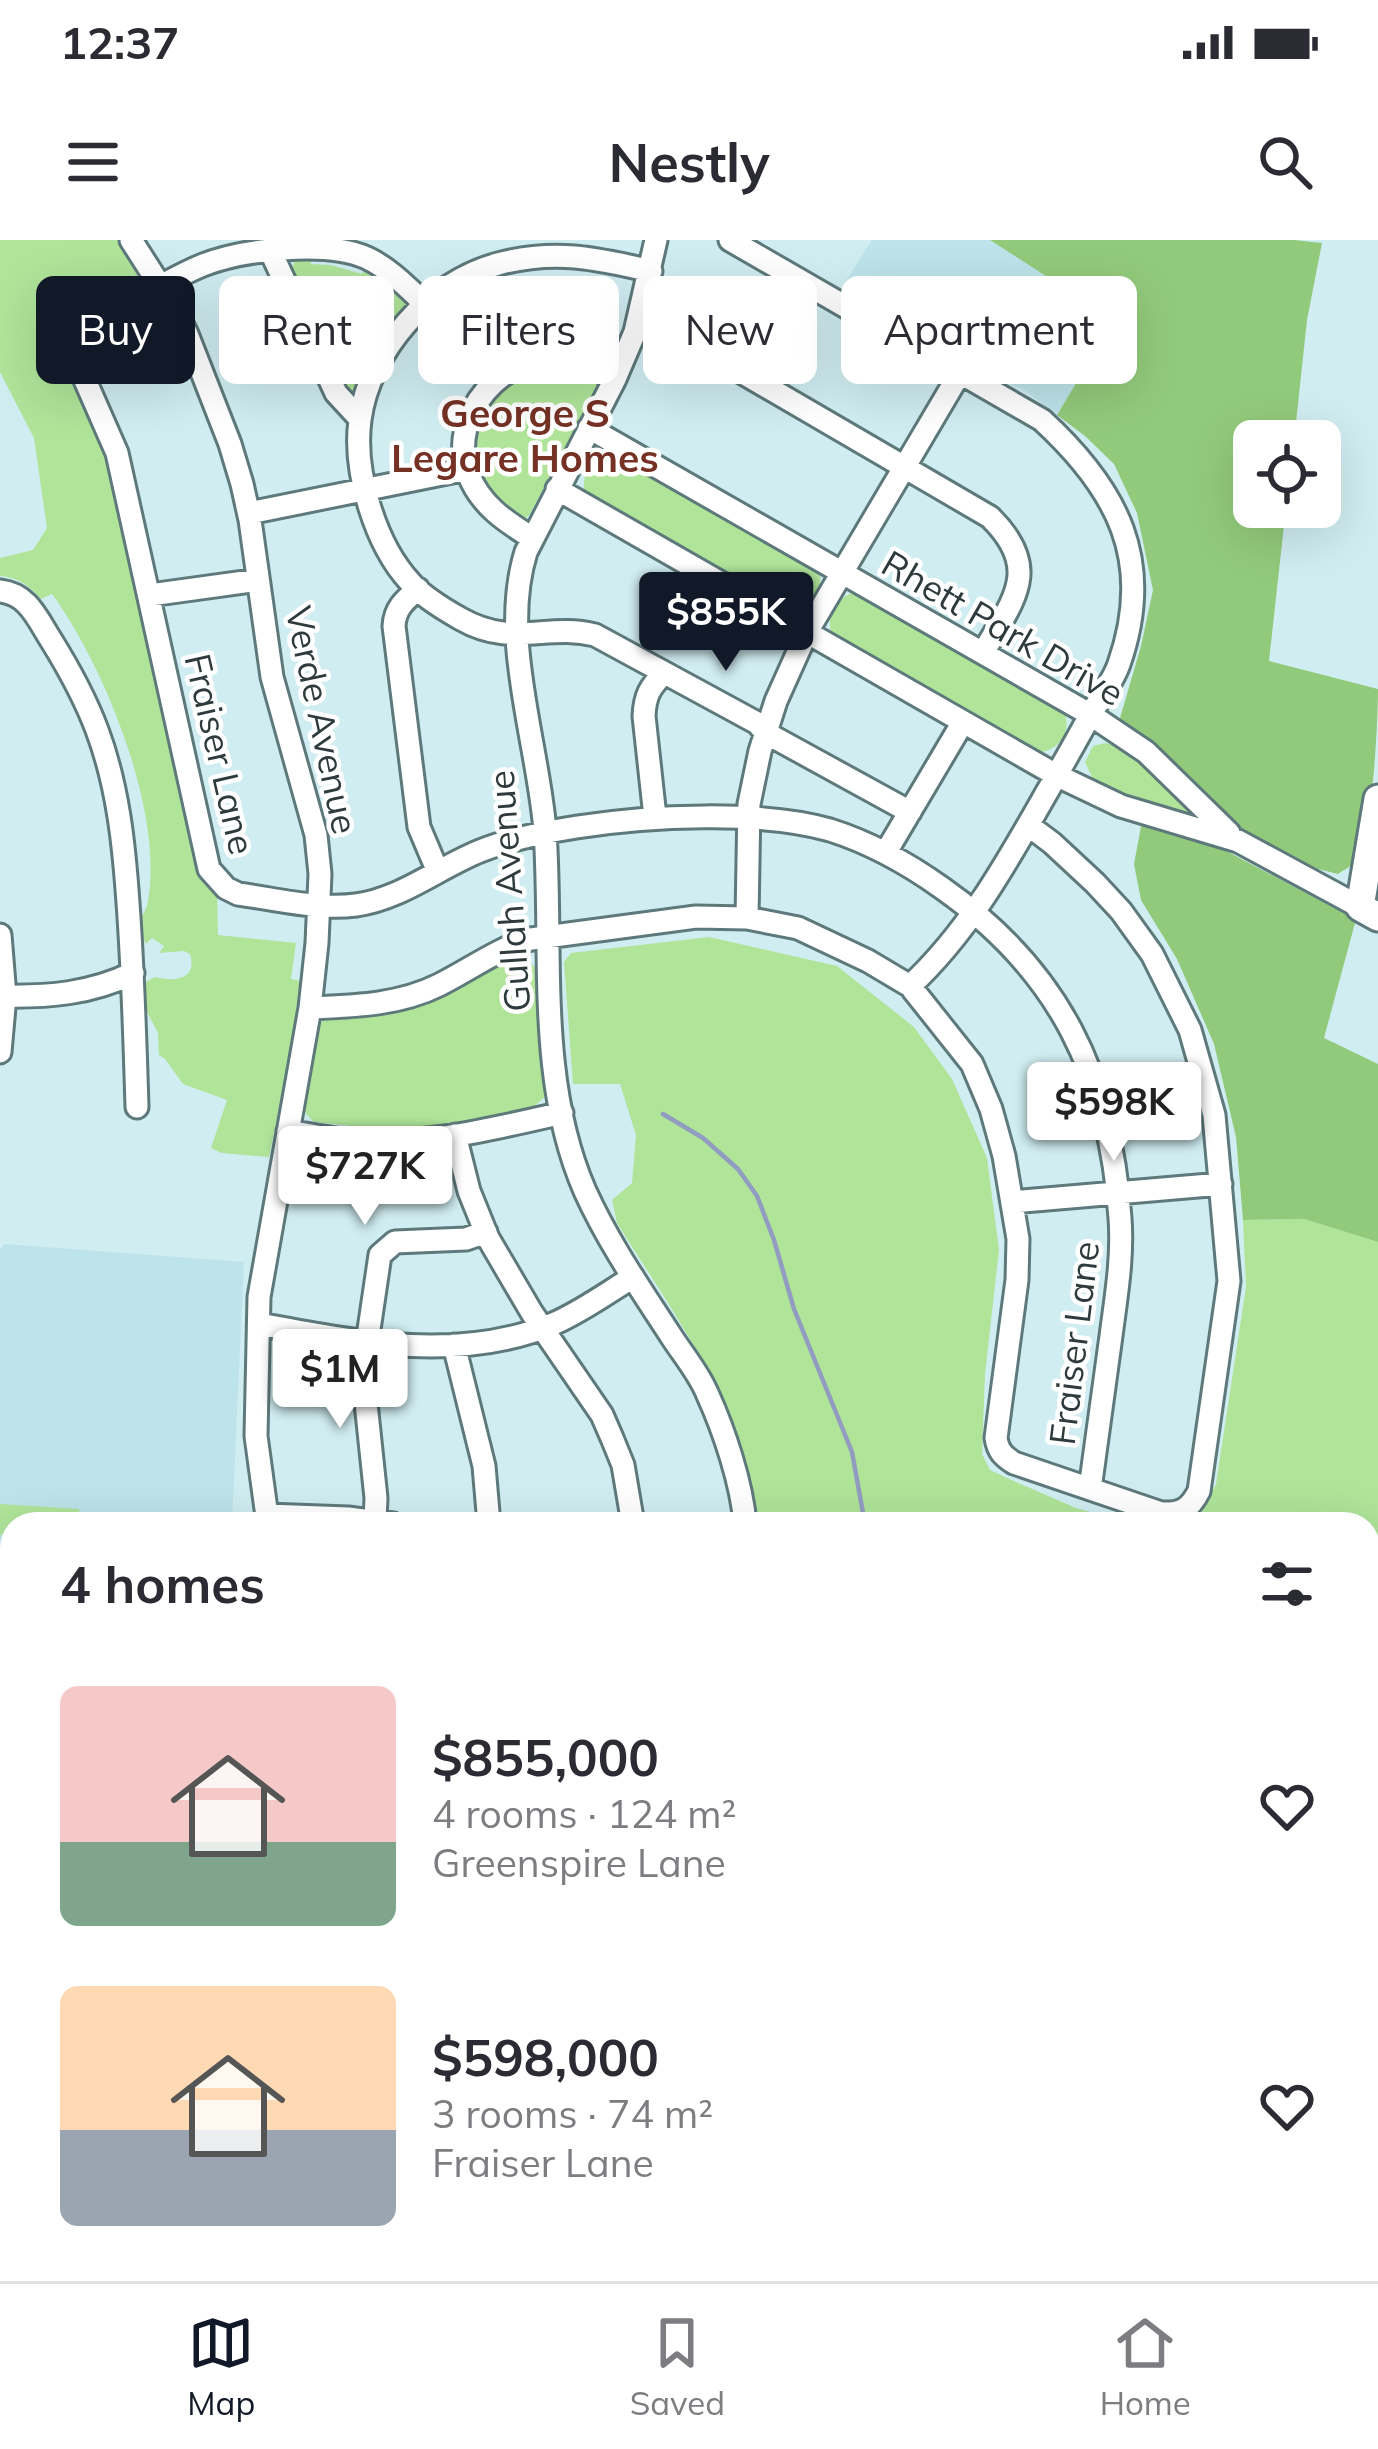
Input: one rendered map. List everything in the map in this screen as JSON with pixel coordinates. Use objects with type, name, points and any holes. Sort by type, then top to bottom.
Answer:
[{"type":"street","name":"Verde Avenue","points":[[131,240],[154,276]]},
{"type":"street","name":"Gullah Avenue","points":[[619,368],[640,313],[656,240]]},
{"type":"street","points":[[730,240],[841,304]]},
{"type":"street","points":[[183,276],[204,265],[314,246],[367,258],[418,297]]},
{"type":"street","points":[[271,252],[336,393],[360,418]]},
{"type":"street","points":[[468,276],[494,265],[556,254],[651,271]]},
{"type":"street","points":[[418,312],[400,331],[369,388],[360,418],[359,446],[364,488],[378,533],[410,584],[479,628],[517,636],[571,631],[595,635],[910,812]]},
{"type":"street","points":[[640,313],[990,517],[1009,536],[1021,573],[983,653]]},
{"type":"street","name":"Verde Avenue","points":[[195,356],[230,444],[249,513],[272,677],[316,835],[320,874],[310,1008],[262,1279],[256,1436],[266,1512]]},
{"type":"street","name":"Fraiser Lane","points":[[86,384],[117,453],[209,869],[226,889],[319,905],[352,905],[398,892],[482,850],[544,834],[655,818],[790,822],[828,830],[886,852],[975,911],[1038,975],[1062,1011],[1100,1100],[1118,1193],[1122,1252],[1090,1489]]},
{"type":"street","points":[[491,384],[467,424],[463,452],[467,469],[481,498],[500,519],[532,538]]},
{"type":"street","name":"Gullah Avenue","points":[[612,384],[532,538],[517,581],[517,636],[544,834],[551,1042],[562,1113],[582,1184],[604,1232],[706,1390],[744,1512]]},
{"type":"street","points":[[747,918],[752,786],[782,685],[807,632],[954,384]]},
{"type":"street","points":[[910,986],[963,929],[1091,715],[1118,667],[1133,591],[1128,544],[1117,512],[1097,480],[1042,420],[979,384]]},
{"type":"street","name":"Rhett Park Drive","points":[[589,428],[1091,715],[1146,752],[1238,841]]},
{"type":"street","points":[[249,513],[467,469]]},
{"type":"street","name":"Rhett Park Drive","points":[[556,489],[1056,775],[1121,806],[1238,841],[1369,912]]},
{"type":"street","points":[[150,595],[258,580]]},
{"type":"street","points":[[418,589],[400,604],[394,626],[419,826],[438,872]]},
{"type":"street","points":[[0,591],[16,595],[30,607],[68,667],[98,732],[124,848],[134,973],[137,1107]]},
{"type":"street","points":[[655,818],[645,700],[664,673]]},
{"type":"street","points":[[886,852],[963,722]]},
{"type":"street","points":[[1369,912],[1378,800]]},
{"type":"street","points":[[1028,825],[1121,911],[1152,954],[1190,1030],[1214,1115],[1229,1282],[1199,1492],[1181,1512]]},
{"type":"street","points":[[310,1008],[404,997],[436,987],[506,946],[548,935],[696,917],[747,918],[798,928],[868,961],[910,986],[972,1064],[992,1109],[1018,1239],[998,1448],[1014,1463],[1158,1512]]},
{"type":"street","points":[[0,935],[0,1052]]},
{"type":"street","points":[[3,996],[76,994],[134,973]]},
{"type":"street","points":[[288,1131],[347,1141],[399,1141],[562,1113]]},
{"type":"street","points":[[455,1135],[469,1191],[508,1275],[607,1426],[623,1465],[631,1512]]},
{"type":"street","points":[[1012,1202],[1221,1184]]},
{"type":"street","points":[[381,1512],[366,1403],[367,1343],[380,1255],[394,1242],[466,1239],[486,1232]]},
{"type":"street","points":[[259,1324],[367,1343],[454,1345],[541,1328],[583,1309],[633,1276]]},
{"type":"street","points":[[454,1345],[484,1466],[488,1512]]},
{"type":"shaded area","points":[[872,240],[990,240],[1046,276],[849,276]]},
{"type":"shaded area","points":[[1010,384],[1076,384],[1057,415]]},
{"type":"shaded area","points":[[4,1244],[244,1262],[233,1512],[0,1512],[0,1250]]},
{"type":"green space","points":[[0,240],[119,240],[139,276],[36,276],[36,384],[90,384],[109,442],[217,891],[218,935],[296,943],[291,979],[300,981],[269,1157],[211,1148],[227,1100],[183,1084],[159,1055],[158,1033],[143,1004],[144,983],[155,977],[183,977],[191,969],[190,954],[159,953],[164,946],[152,938],[146,944],[137,926],[147,904],[151,865],[147,825],[126,741],[91,659],[52,594],[41,599],[23,583],[0,576],[0,558],[33,550],[47,528],[34,438],[0,372]]},
{"type":"green space","points":[[990,240],[1322,243],[1307,320],[1296,420],[1233,420],[1233,528],[1284,528],[1269,661],[1378,689],[1366,830],[1354,863],[1338,874],[1310,867],[1233,827],[1118,725],[1153,590],[1137,513],[1114,464],[1057,415],[1076,384],[1137,384],[1137,276],[1046,276]]},
{"type":"green space","points":[[310,258],[311,264],[362,274],[365,269],[378,276],[290,276],[295,261]]},
{"type":"green space","points":[[394,287],[403,298],[407,312],[394,333]]},
{"type":"green space","points":[[342,384],[363,384],[359,391]]},
{"type":"green space","points":[[508,384],[597,384],[524,520],[515,520],[482,488],[473,447],[475,427],[494,393]]},
{"type":"green space","points":[[613,450],[819,566],[816,597],[806,608],[791,613],[584,495],[588,466]]},
{"type":"green space","points":[[860,591],[1063,708],[1067,724],[1063,738],[1053,748],[1037,753],[836,640],[830,624],[833,609],[844,597]]},
{"type":"green space","points":[[1116,741],[1197,820],[1155,811],[1091,782],[1085,762],[1093,746]]},
{"type":"green space","points":[[1142,821],[1198,836],[1355,923],[1324,1038],[1378,1064],[1378,1242],[1304,1219],[1243,1220],[1236,1137],[1214,1044],[1177,959],[1141,900],[1134,864]]},
{"type":"green space","points":[[709,937],[837,966],[914,1027],[952,1079],[987,1158],[999,1250],[985,1374],[982,1454],[990,1470],[1090,1512],[754,1512],[739,1444],[711,1378],[617,1223],[612,1200],[632,1183],[636,1135],[620,1084],[573,1084],[564,962],[571,953]]},
{"type":"green space","points":[[523,957],[535,967],[540,989],[540,1055],[547,1095],[532,1108],[446,1125],[388,1130],[314,1122],[306,1114],[303,1104],[314,1031],[326,1017],[440,995]]},
{"type":"green space","points":[[1304,1219],[1378,1242],[1378,1512],[1202,1512],[1216,1484],[1246,1287],[1243,1220]]},
{"type":"green space","points":[[0,1504],[79,1512],[0,1512]]},
{"type":"waterway","points":[[663,1114],[703,1138],[738,1169],[757,1196],[794,1309],[852,1452],[863,1512]]},
{"type":"district","name":"George S Legare Homes","points":[[525,436]]}]
